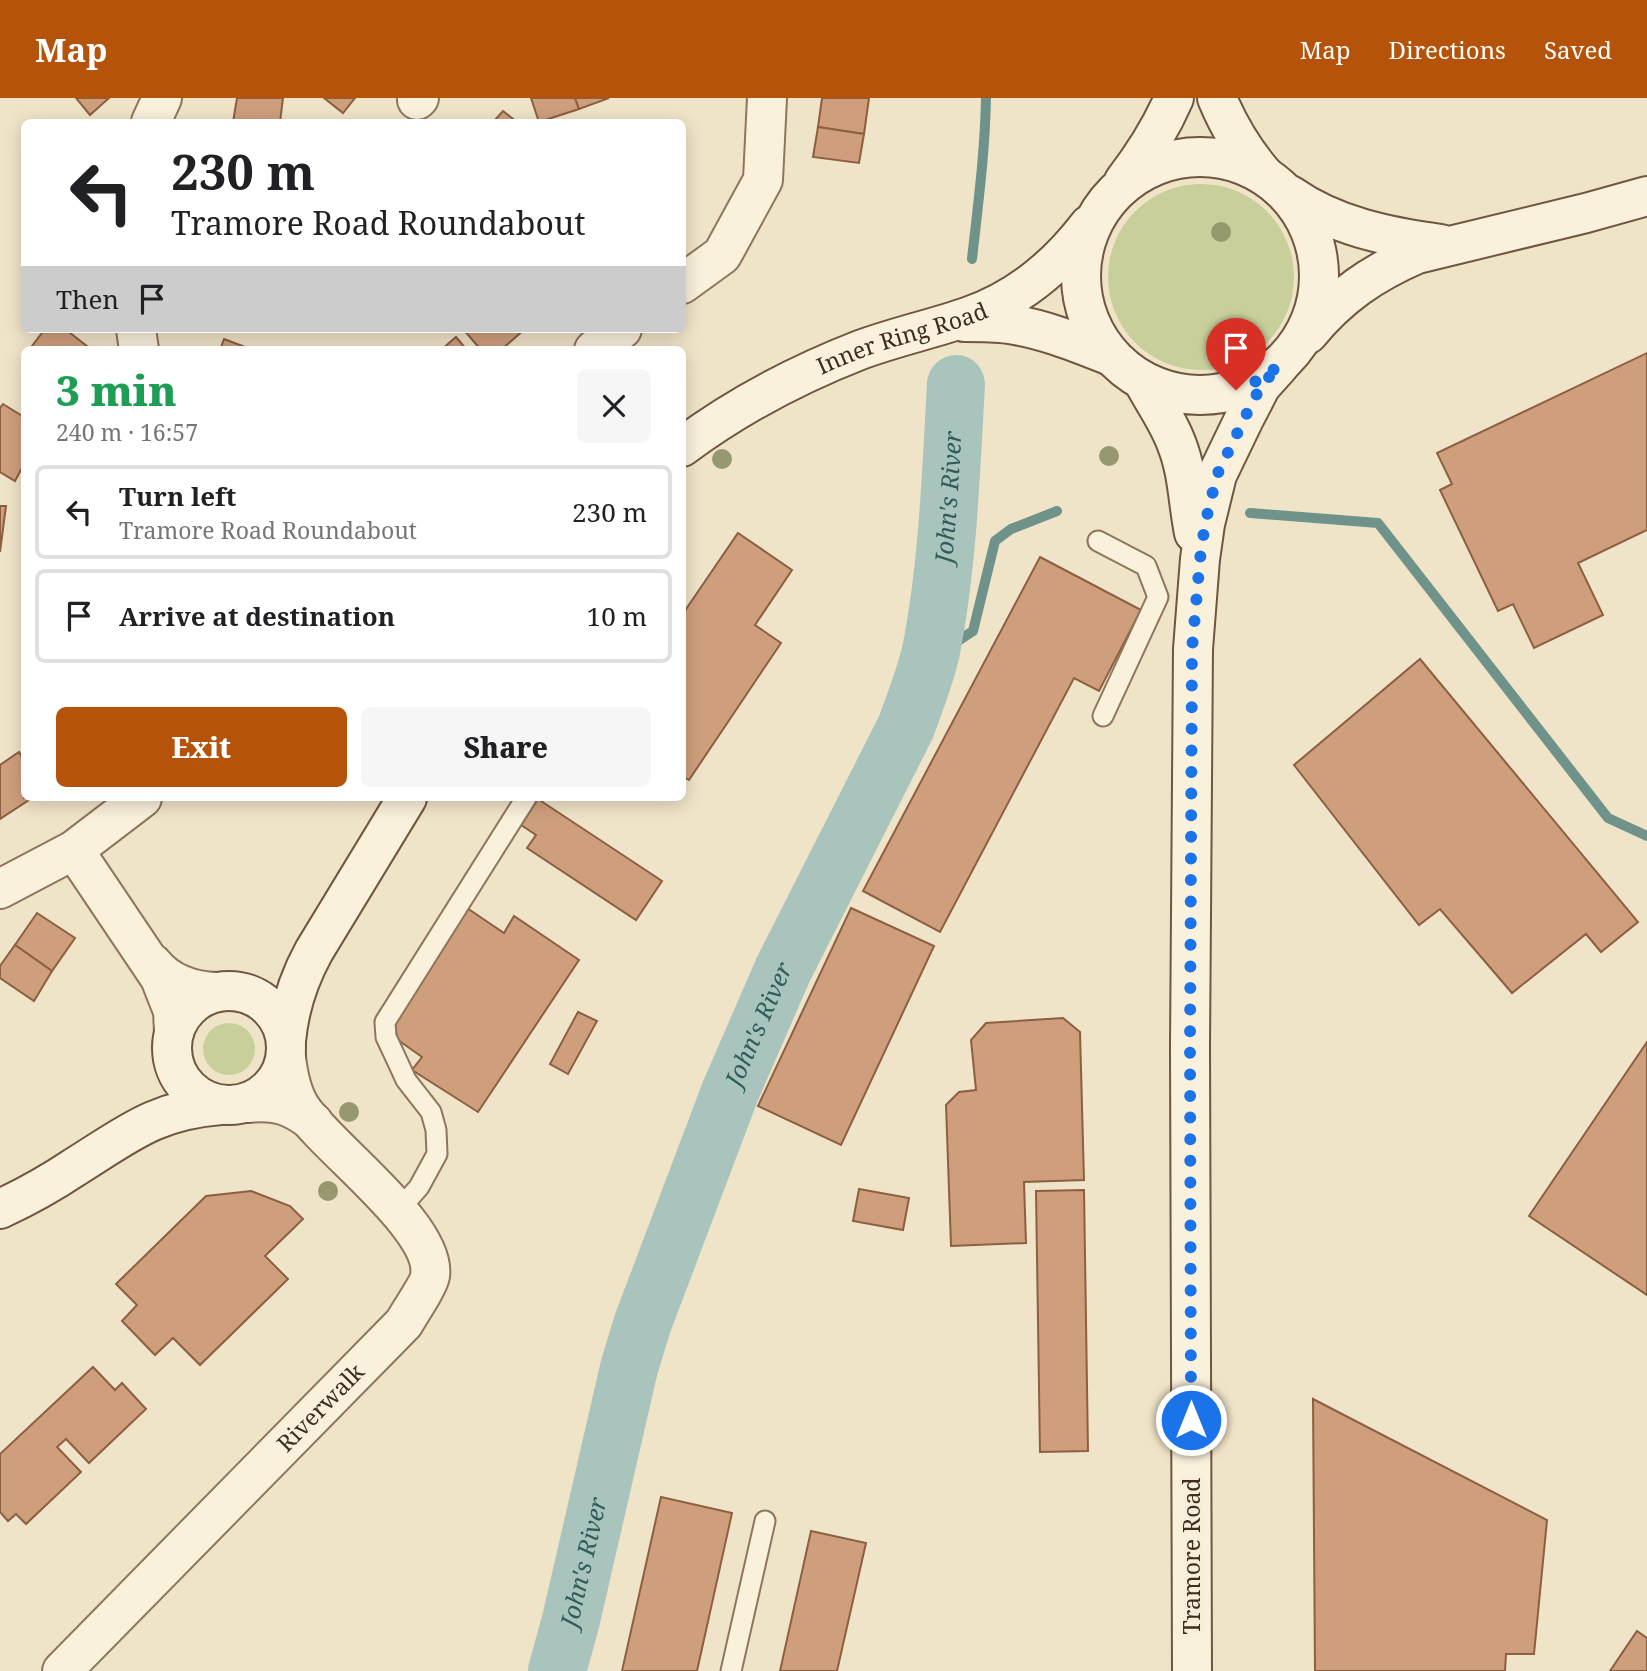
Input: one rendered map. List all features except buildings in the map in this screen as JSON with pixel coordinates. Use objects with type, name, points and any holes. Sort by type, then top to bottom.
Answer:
[{"type":"main road","points":[[152,119],[162,98]]},
{"type":"main road","points":[[686,281],[722,256],[763,180],[767,98]]},
{"type":"main road","points":[[1174,98],[1150,146],[1091,228],[1081,272],[1088,317],[1111,356],[1143,381],[1165,390],[1189,395],[1213,395],[1236,390],[1259,380],[1287,357],[1332,309],[1368,279],[1417,254],[1647,196]]},
{"type":"main road","points":[[1217,98],[1248,157],[1300,210],[1311,232],[1318,256],[1320,280],[1316,304],[1308,327],[1287,357]]},
{"type":"main road","points":[[1110,200],[1135,177],[1155,166],[1199,157],[1222,159],[1244,166],[1303,204],[1347,224],[1392,237],[1450,245]]},
{"type":"main road","name":"Inner Ring Road","points":[[686,444],[748,403],[794,378],[863,349],[941,325],[1014,295],[1039,278],[1071,248],[1110,200]]},
{"type":"main road","points":[[941,325],[967,322],[1009,324],[1054,335],[1111,356]]},
{"type":"main road","points":[[599,346],[617,333]]},
{"type":"main road","name":"Tramore Road","points":[[1192,1671],[1192,649],[1205,524],[1217,475],[1261,386],[1287,357]]},
{"type":"main road","name":"Tramore Road","points":[[1143,381],[1177,444],[1189,492],[1200,559]]},
{"type":"main road","points":[[0,889],[74,850],[138,801]]},
{"type":"main road","points":[[74,850],[151,962],[170,1000],[174,1019],[173,1059],[177,1073],[195,1094],[207,1101],[234,1104],[261,1096],[273,1086],[281,1073],[296,988],[314,951],[405,801]]},
{"type":"main road","points":[[125,1134],[141,1118],[154,1098],[163,1078],[180,1019],[189,1007],[202,998],[270,981],[294,969],[314,951]]},
{"type":"main road","points":[[151,962],[163,975],[185,987],[205,992],[248,994],[262,1001],[274,1012],[282,1026],[287,1070],[293,1092],[303,1111],[313,1122]]},
{"type":"main road","points":[[0,1209],[74,1168],[125,1134],[173,1112],[260,1101],[279,1103],[313,1122]]},
{"type":"main road","name":"Riverwalk","points":[[62,1671],[404,1323],[430,1277],[428,1253],[419,1237],[385,1196],[313,1122]]},
{"type":"lane","points":[[1098,541],[1146,566],[1157,597],[1103,716]]},
{"type":"lane","points":[[397,1212],[418,1187],[437,1154],[436,1130],[431,1112],[406,1080],[386,1037],[385,1022],[524,801]]},
{"type":"lane","points":[[731,1671],[765,1521]]},
{"type":"green space","points":[[1201,184],[1236,192],[1252,200],[1266,212],[1278,226],[1286,242],[1294,277],[1286,312],[1278,328],[1266,342],[1252,354],[1236,362],[1201,370],[1166,362],[1150,354],[1136,342],[1124,328],[1116,312],[1108,277],[1116,242],[1124,226],[1136,212],[1150,200],[1166,192]]},
{"type":"green space","points":[[229,1023],[239,1025],[247,1031],[253,1039],[253,1059],[247,1067],[239,1073],[229,1075],[219,1073],[211,1067],[205,1059],[203,1049],[205,1039],[211,1031],[219,1025]]},
{"type":"waterway","name":"John's River","points":[[972,259],[983,158],[986,98]]},
{"type":"waterway","name":"John's River","points":[[557,1671],[629,1368],[642,1325],[730,1092],[783,970],[906,727],[926,670],[937,618],[945,552],[956,384]]},
{"type":"waterway","points":[[930,652],[950,646],[973,631],[995,541],[1011,529],[1057,511]]},
{"type":"waterway","points":[[1250,513],[1378,523],[1608,818],[1647,836]]},
{"type":"route","points":[[1191,1420],[1192,649],[1205,524],[1217,475],[1261,386],[1279,366],[1259,380],[1236,390]]}]
